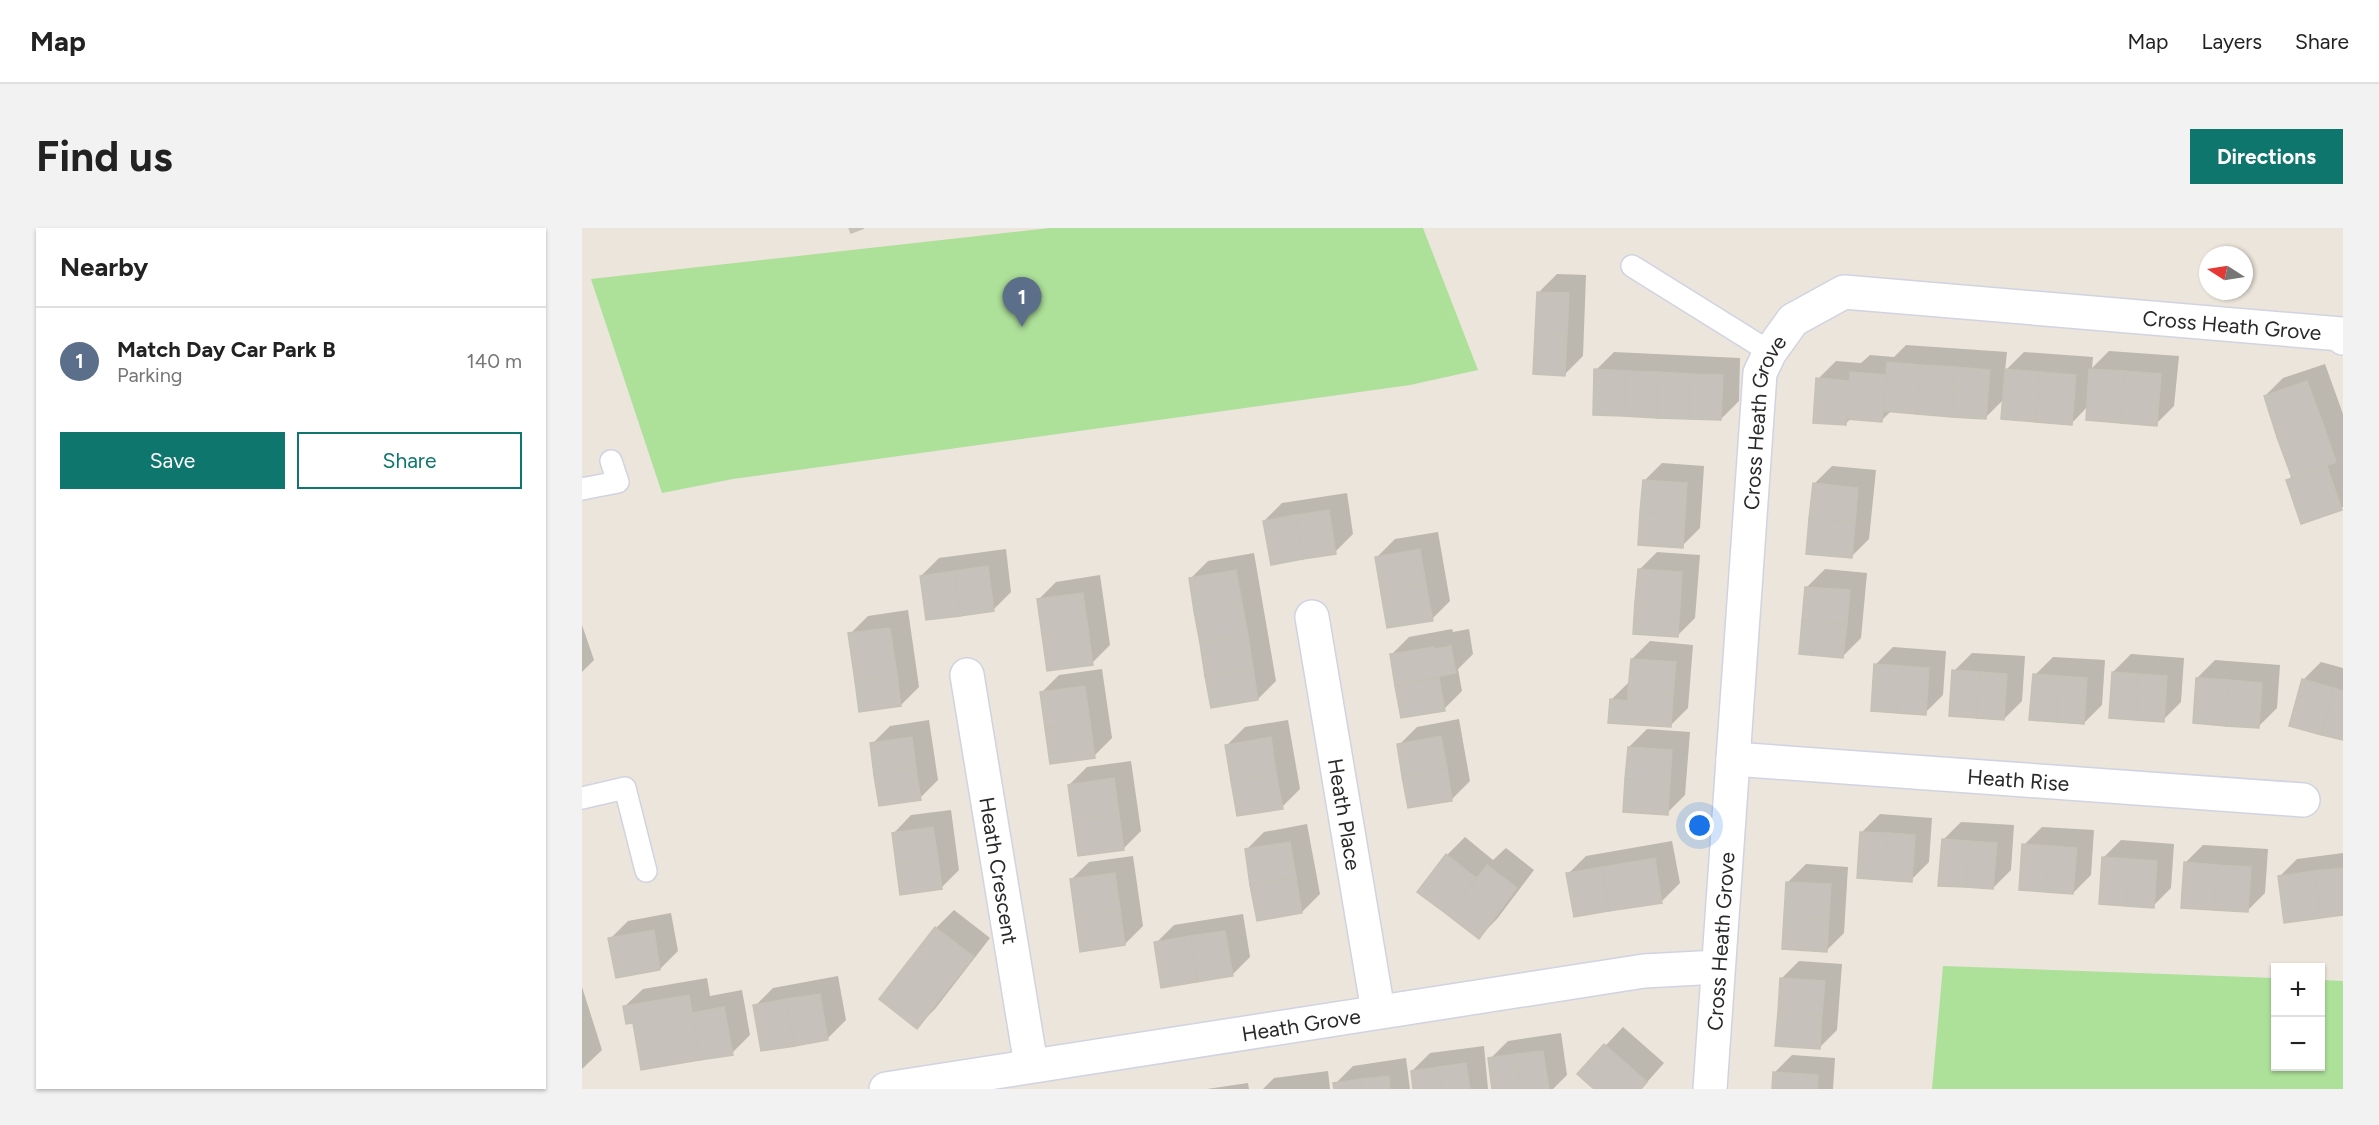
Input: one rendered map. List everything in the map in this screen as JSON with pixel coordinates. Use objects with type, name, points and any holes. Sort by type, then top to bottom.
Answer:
[{"type":"street","name":"Cross Heath Grove","points":[[1710,1089],[1760,373],[1770,352],[1794,320],[1844,292],[2341,334],[2343,338]]},
{"type":"street","name":"Heath Place","points":[[1312,617],[1378,1011]]},
{"type":"street","name":"Heath Crescent","points":[[967,675],[1031,1065]]},
{"type":"street","name":"Heath Rise","points":[[1733,759],[2303,800]]},
{"type":"street","name":"Heath Grove","points":[[886,1089],[1644,971],[1718,966]]},
{"type":"lane","points":[[1632,266],[1770,352]]},
{"type":"lane","points":[[582,489],[618,482],[611,461]]},
{"type":"lane","points":[[582,798],[625,788],[646,871]]},
{"type":"green space","points":[[1050,228],[1423,228],[1478,370],[1410,385],[733,479],[662,493],[591,279]]},
{"type":"green space","points":[[1943,966],[2271,978],[2271,1071],[2325,1071],[2325,980],[2343,981],[2343,1089],[1932,1089]]},
{"type":"building","points":[[849,228],[864,228],[851,233]]},
{"type":"building","points":[[1537,292],[1569,293],[1567,334],[1535,333]]},
{"type":"building","points":[[1535,333],[1567,334],[1565,376],[1533,374]]},
{"type":"building","points":[[1887,362],[1921,365],[1917,414],[1883,411]]},
{"type":"building","points":[[1921,365],[1955,367],[1952,417],[1917,414]]},
{"type":"building","points":[[1955,367],[1990,370],[1986,419],[1952,417]]},
{"type":"building","points":[[1594,369],[1627,371],[1624,416],[1593,415]]},
{"type":"building","points":[[2005,369],[2040,372],[2036,422],[2001,419]]},
{"type":"building","points":[[2089,369],[2125,371],[2121,423],[2086,420]]},
{"type":"building","points":[[1627,371],[1659,372],[1657,418],[1624,416]]},
{"type":"building","points":[[2125,371],[2161,374],[2157,426],[2121,423]]},
{"type":"building","points":[[1659,372],[1691,374],[1689,419],[1657,418]]},
{"type":"building","points":[[1850,372],[1886,375],[1882,422],[1847,419]]},
{"type":"building","points":[[2040,372],[2076,375],[2072,425],[2036,422]]},
{"type":"building","points":[[1691,374],[1723,375],[1721,420],[1689,419]]},
{"type":"building","points":[[1816,378],[1850,381],[1846,425],[1813,423]]},
{"type":"building","points":[[2307,381],[2322,421],[2277,437],[2264,396]]},
{"type":"building","points":[[2322,421],[2336,462],[2292,478],[2277,437]]},
{"type":"building","points":[[2327,466],[2342,510],[2301,524],[2286,480]]},
{"type":"building","points":[[1643,480],[1687,483],[1685,516],[1640,512]]},
{"type":"building","points":[[1813,483],[1858,488],[1855,523],[1809,519]]},
{"type":"building","points":[[1329,510],[1336,554],[1303,559],[1296,515]]},
{"type":"building","points":[[1640,512],[1685,516],[1683,548],[1638,545]]},
{"type":"building","points":[[1296,515],[1303,559],[1271,565],[1263,521]]},
{"type":"building","points":[[1809,519],[1855,523],[1852,558],[1806,554]]},
{"type":"building","points":[[1420,549],[1426,585],[1381,593],[1375,557]]},
{"type":"building","points":[[988,566],[994,611],[960,616],[954,571]]},
{"type":"building","points":[[1638,569],[1682,572],[1680,605],[1635,602]]},
{"type":"building","points":[[1236,570],[1242,603],[1194,611],[1189,578]]},
{"type":"building","points":[[954,571],[960,616],[926,620],[920,576]]},
{"type":"building","points":[[1426,585],[1433,621],[1387,628],[1381,593]]},
{"type":"building","points":[[1805,587],[1850,590],[1847,624],[1802,620]]},
{"type":"building","points":[[1083,593],[1088,629],[1042,635],[1037,599]]},
{"type":"building","points":[[1635,602],[1680,605],[1678,637],[1633,634]]},
{"type":"building","points":[[1242,603],[1248,635],[1200,643],[1194,611]]},
{"type":"building","points":[[1802,620],[1847,624],[1843,658],[1799,654]]},
{"type":"building","points":[[890,628],[897,675],[855,681],[848,633]]},
{"type":"building","points":[[1088,629],[1093,665],[1047,671],[1042,635]]},
{"type":"building","points":[[1248,635],[1253,668],[1205,676],[1200,643]]},
{"type":"building","points":[[1451,646],[1456,673],[1395,686],[1390,654]]},
{"type":"building","points":[[1631,659],[1676,662],[1673,695],[1628,691]]},
{"type":"building","points":[[1874,664],[1901,666],[1898,713],[1871,711]]},
{"type":"building","points":[[1901,666],[1929,668],[1926,715],[1898,713]]},
{"type":"building","points":[[1253,668],[1258,700],[1211,708],[1205,676]]},
{"type":"building","points":[[1952,670],[1980,672],[1977,718],[1949,716]]},
{"type":"building","points":[[1980,672],[2007,674],[2004,720],[1977,718]]},
{"type":"building","points":[[2112,672],[2139,674],[2136,720],[2109,718]]},
{"type":"building","points":[[2033,674],[2060,676],[2057,722],[2029,720]]},
{"type":"building","points":[[2139,674],[2167,676],[2164,722],[2136,720]]},
{"type":"building","points":[[897,675],[901,706],[859,712],[855,681]]},
{"type":"building","points":[[2060,676],[2087,678],[2084,724],[2057,722]]},
{"type":"building","points":[[1439,678],[1445,711],[1401,718],[1395,686]]},
{"type":"building","points":[[2196,678],[2229,680],[2226,726],[2193,723]]},
{"type":"building","points":[[2302,679],[2334,688],[2322,735],[2289,726]]},
{"type":"building","points":[[2229,680],[2262,683],[2259,728],[2226,726]]},
{"type":"building","points":[[1085,686],[1090,722],[1045,728],[1040,692]]},
{"type":"building","points":[[2334,688],[2343,691],[2343,740],[2322,735]]},
{"type":"building","points":[[1628,691],[1673,695],[1671,727],[1608,723],[1610,699],[1628,701]]},
{"type":"building","points":[[1090,722],[1095,758],[1050,764],[1045,728]]},
{"type":"building","points":[[1441,736],[1447,768],[1402,776],[1397,744]]},
{"type":"building","points":[[912,737],[916,768],[874,775],[870,743]]},
{"type":"building","points":[[1271,737],[1276,773],[1231,781],[1225,745]]},
{"type":"building","points":[[1628,747],[1672,750],[1670,782],[1625,779]]},
{"type":"building","points":[[916,768],[921,800],[879,806],[874,775]]},
{"type":"building","points":[[1447,768],[1452,801],[1408,808],[1402,776]]},
{"type":"building","points":[[1276,773],[1283,809],[1237,816],[1231,781]]},
{"type":"building","points":[[1114,778],[1119,814],[1073,821],[1068,785]]},
{"type":"building","points":[[1625,779],[1670,782],[1668,815],[1623,812]]},
{"type":"building","points":[[1119,814],[1124,850],[1078,856],[1073,821]]},
{"type":"building","points":[[933,827],[938,858],[896,864],[892,833]]},
{"type":"building","points":[[1860,832],[1888,833],[1884,880],[1857,878]]},
{"type":"building","points":[[1888,833],[1915,835],[1912,882],[1884,880]]},
{"type":"building","points":[[1942,839],[1969,841],[1966,887],[1938,886]]},
{"type":"building","points":[[1969,841],[1997,843],[1993,889],[1966,887]]},
{"type":"building","points":[[1290,842],[1296,877],[1250,885],[1245,849]]},
{"type":"building","points":[[2022,844],[2049,846],[2046,892],[2019,890]]},
{"type":"building","points":[[2049,846],[2077,848],[2073,894],[2046,892]]},
{"type":"building","points":[[1446,854],[1476,878],[1448,915],[1417,892]]},
{"type":"building","points":[[2102,857],[2129,859],[2126,906],[2099,904]]},
{"type":"building","points":[[938,858],[942,889],[900,895],[896,864]]},
{"type":"building","points":[[1655,858],[1662,903],[1609,911],[1602,867]]},
{"type":"building","points":[[2129,859],[2157,861],[2154,908],[2126,906]]},
{"type":"building","points":[[2184,862],[2217,865],[2214,910],[2181,908]]},
{"type":"building","points":[[1487,865],[1517,888],[1479,939],[1448,915]]},
{"type":"building","points":[[2217,865],[2251,867],[2248,912],[2214,910]]},
{"type":"building","points":[[1602,867],[1609,911],[1574,917],[1566,873]]},
{"type":"building","points":[[2343,868],[2343,915],[2320,918],[2314,871]]},
{"type":"building","points":[[2314,871],[2320,918],[2284,923],[2278,876]]},
{"type":"building","points":[[1115,873],[1120,909],[1075,916],[1070,879]]},
{"type":"building","points":[[1296,877],[1302,913],[1257,921],[1250,885]]},
{"type":"building","points":[[1786,882],[1831,884],[1829,919],[1784,915]]},
{"type":"building","points":[[1120,909],[1125,945],[1080,952],[1075,916]]},
{"type":"building","points":[[1784,915],[1829,919],[1827,952],[1782,949]]},
{"type":"building","points":[[935,927],[974,957],[945,993],[907,963]]},
{"type":"building","points":[[654,930],[660,970],[616,978],[608,938]]},
{"type":"building","points":[[1225,931],[1233,976],[1197,982],[1190,936]]},
{"type":"building","points":[[1190,936],[1197,982],[1161,988],[1154,942]]},
{"type":"building","points":[[907,963],[945,993],[917,1029],[879,999]]},
{"type":"building","points":[[1780,978],[1825,981],[1822,1015],[1778,1012]]},
{"type":"building","points":[[820,994],[828,1040],[795,1046],[786,999]]},
{"type":"building","points":[[689,995],[700,1060],[641,1070],[633,1023],[626,1024],[623,1006]]},
{"type":"building","points":[[786,999],[795,1046],[761,1051],[753,1005]]},
{"type":"building","points":[[724,1007],[733,1055],[700,1060],[692,1013]]},
{"type":"building","points":[[1778,1012],[1822,1015],[1820,1049],[1775,1046]]},
{"type":"building","points":[[1604,1044],[1626,1063],[1603,1089],[1594,1089],[1577,1074]]},
{"type":"building","points":[[1543,1051],[1549,1089],[1520,1089],[1516,1054]]},
{"type":"building","points":[[1516,1054],[1520,1089],[1492,1089],[1488,1058]]},
{"type":"building","points":[[1466,1063],[1470,1089],[1441,1089],[1439,1067]]},
{"type":"building","points":[[1626,1063],[1647,1082],[1641,1089],[1603,1089]]},
{"type":"building","points":[[1439,1067],[1441,1089],[1413,1089],[1411,1071]]},
{"type":"building","points":[[1773,1072],[1818,1075],[1817,1089],[1772,1089]]},
{"type":"building","points":[[1389,1076],[1390,1089],[1362,1089],[1361,1079]]},
{"type":"building","points":[[1361,1079],[1362,1089],[1334,1089],[1333,1083]]},
{"type":"place","name":"Match Day Car Park B","points":[[1022,327]]}]
